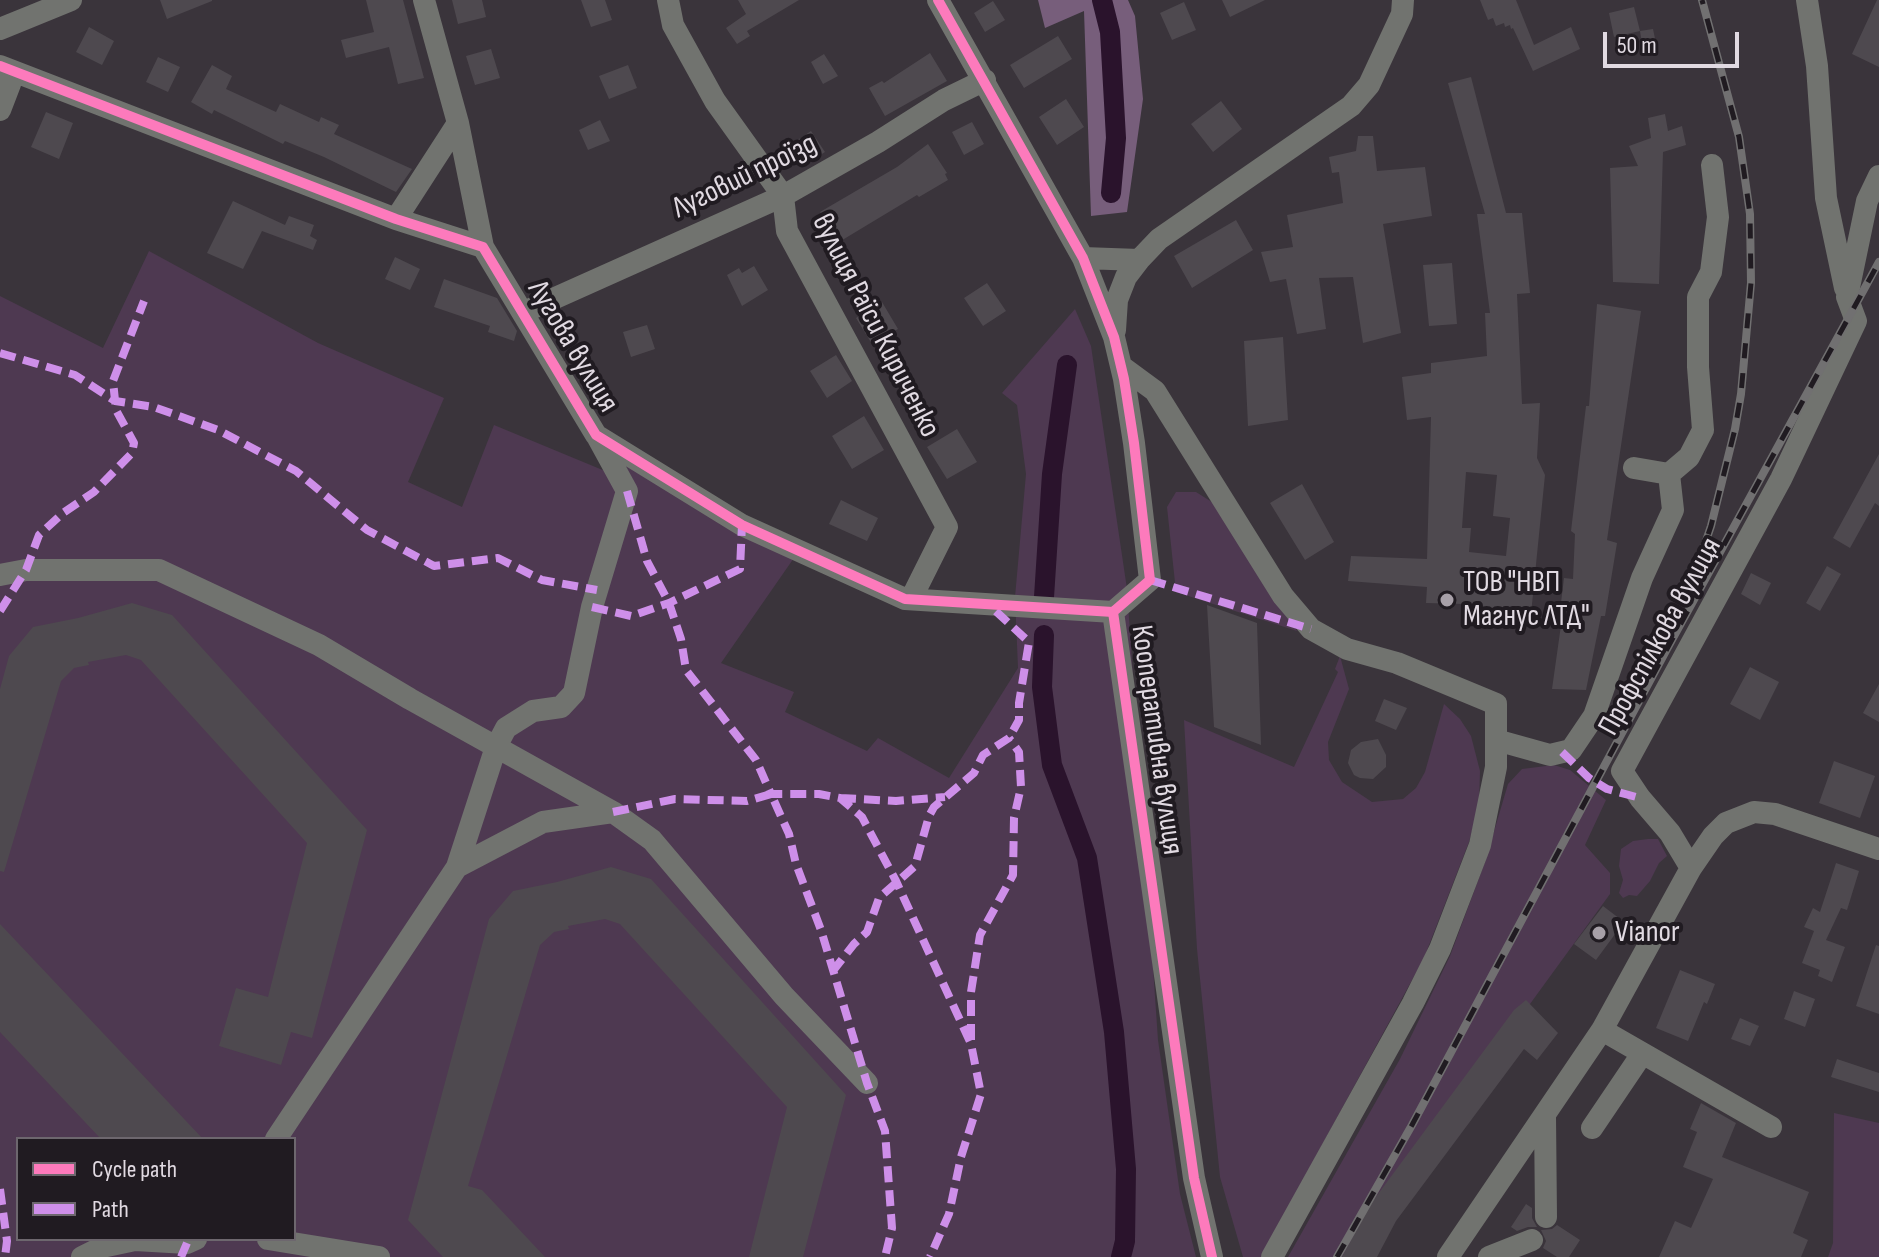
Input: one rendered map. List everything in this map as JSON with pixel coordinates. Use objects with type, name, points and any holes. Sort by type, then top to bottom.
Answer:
[{"type":"street","points":[[0,29],[71,0]]},
{"type":"street","points":[[0,66],[396,219],[483,247],[458,123],[424,0]]},
{"type":"street","name":"вулиця Раїси Кириченко","points":[[668,0],[673,25],[715,101],[783,196],[787,231],[947,527],[911,599]]},
{"type":"street","name":"Кооперативна вулиця","points":[[938,0],[1083,258],[1114,337],[1121,366],[1134,443],[1150,580],[1113,612],[1194,1178],[1212,1257]]},
{"type":"street","points":[[1114,337],[1117,300],[1126,277],[1139,260],[1159,239],[1351,106],[1369,85],[1384,57],[1402,14],[1403,0]]},
{"type":"street","points":[[1807,0],[1817,66],[1826,198],[1847,297]]},
{"type":"street","points":[[0,74],[10,84],[0,110]]},
{"type":"street","name":"Луговий проїзд","points":[[524,312],[783,196],[944,100],[985,80]]},
{"type":"street","points":[[396,219],[458,123]]},
{"type":"street","points":[[1669,474],[1689,457],[1703,430],[1698,367],[1698,297],[1711,272],[1718,217],[1712,165]]},
{"type":"street","name":"Профспілкова вулиця","points":[[1691,868],[1670,833],[1622,771],[1781,479],[1856,321],[1847,297],[1867,201],[1879,176]]},
{"type":"street","name":"Лугова вулиця","points":[[483,247],[596,435],[742,525],[905,599],[1113,612]]},
{"type":"street","points":[[1083,258],[1139,260]]},
{"type":"street","points":[[1121,366],[1155,391],[1283,596],[1311,629],[1347,649],[1397,663],[1496,704],[1496,767],[1480,845],[1440,949],[1272,1257]]},
{"type":"street","points":[[277,1137],[457,867],[496,747],[506,728],[533,711],[561,707],[574,693],[592,607],[627,491],[596,435]]},
{"type":"street","points":[[1634,468],[1669,474]]},
{"type":"street","points":[[1496,740],[1550,755],[1571,750],[1594,716],[1642,578],[1673,510],[1669,474]]},
{"type":"street","points":[[0,575],[26,570],[159,570],[319,645],[613,812],[652,840],[784,996],[867,1083]]},
{"type":"street","points":[[457,867],[543,822],[613,812]]},
{"type":"street","points":[[1448,1257],[1602,1030],[1691,868],[1726,823],[1754,812],[1793,819],[1879,849]]},
{"type":"street","points":[[1602,1030],[1771,1127]]},
{"type":"street","points":[[1592,1128],[1642,1054]]},
{"type":"street","points":[[1545,1116],[1546,1217]]},
{"type":"street","points":[[1489,1257],[1532,1240]]},
{"type":"street","points":[[82,1257],[102,1247],[130,1241]]},
{"type":"street","points":[[152,1241],[192,1241]]},
{"type":"street","points":[[280,1241],[379,1257]]},
{"type":"shaded area","points":[[1038,0],[1128,0],[1135,16],[1143,99],[1127,212],[1091,216],[1084,11],[1045,28]]},
{"type":"shaded area","points":[[149,251],[318,343],[444,398],[408,482],[462,507],[494,425],[605,471],[613,451],[796,555],[721,663],[794,692],[785,712],[867,751],[878,738],[949,778],[1018,668],[1015,597],[1026,474],[1017,405],[1002,393],[1075,309],[1091,346],[1127,589],[1158,1040],[1180,1194],[1196,1257],[0,1257],[0,296],[103,348]]},
{"type":"shaded area","points":[[1176,492],[1196,492],[1215,504],[1297,631],[1176,592],[1167,507]]},
{"type":"shaded area","points":[[1340,656],[1349,689],[1328,742],[1329,760],[1342,782],[1372,802],[1403,799],[1416,788],[1425,772],[1444,704],[1460,719],[1471,736],[1480,771],[1479,805],[1469,842],[1424,958],[1261,1257],[1243,1257],[1220,1177],[1197,949],[1184,720],[1294,767],[1338,672],[1335,669]]},
{"type":"shaded area","points":[[1554,765],[1570,770],[1606,800],[1585,845],[1610,873],[1610,894],[1530,1004],[1518,1013],[1347,1257],[1288,1257],[1400,1059],[1450,956],[1485,862],[1508,784],[1522,769]]},
{"type":"shaded area","points":[[1658,839],[1667,856],[1637,896],[1623,898],[1619,893],[1623,880],[1619,866],[1621,849],[1633,841]]},
{"type":"shaded area","points":[[1834,1113],[1879,1123],[1879,1257],[1828,1257],[1833,1243]]},
{"type":"building","points":[[160,0],[212,0],[212,1],[167,19]]},
{"type":"building","points":[[366,0],[403,0],[424,78],[398,84],[389,47],[346,58],[341,40],[374,32]]},
{"type":"building","points":[[452,0],[482,0],[486,17],[458,24]]},
{"type":"building","points":[[581,0],[605,0],[612,20],[591,27]]},
{"type":"building","points":[[738,0],[799,0],[747,31],[750,36],[737,44],[726,28],[746,14]]},
{"type":"building","points":[[1222,0],[1265,0],[1230,17]]},
{"type":"building","points":[[1480,0],[1516,0],[1534,45],[1571,27],[1580,49],[1533,71],[1513,28],[1510,25],[1505,27],[1504,23],[1496,26],[1493,18],[1488,20]]},
{"type":"building","points":[[1879,0],[1879,67],[1852,54]]},
{"type":"building","points":[[993,1],[1005,20],[985,32],[974,13]]},
{"type":"building","points":[[1184,2],[1196,30],[1172,40],[1160,13]]},
{"type":"building","points":[[1634,7],[1640,31],[1614,37],[1609,13]]},
{"type":"building","points":[[89,27],[114,41],[102,65],[76,52]]},
{"type":"building","points":[[1653,29],[1657,48],[1643,50],[1640,31]]},
{"type":"building","points":[[1058,36],[1072,59],[1024,88],[1010,65]]},
{"type":"building","points":[[491,49],[500,78],[475,85],[466,56]]},
{"type":"building","points":[[930,53],[947,81],[885,116],[869,88],[882,81],[884,83]]},
{"type":"building","points":[[824,54],[838,76],[823,84],[811,62]]},
{"type":"building","points":[[158,57],[180,67],[168,92],[146,82]]},
{"type":"building","points":[[212,65],[232,76],[226,89],[276,112],[280,104],[319,122],[321,117],[339,125],[334,134],[412,169],[396,192],[324,157],[285,141],[283,144],[214,110],[212,114],[191,102]]},
{"type":"building","points":[[628,65],[637,88],[609,99],[599,76]]},
{"type":"building","points":[[1471,77],[1506,213],[1522,213],[1530,293],[1517,294],[1522,404],[1540,403],[1537,458],[1545,475],[1531,614],[1508,611],[1507,622],[1485,620],[1485,612],[1464,610],[1464,604],[1426,603],[1427,587],[1348,581],[1351,556],[1427,559],[1431,417],[1407,420],[1402,377],[1431,373],[1431,363],[1487,356],[1485,313],[1490,313],[1477,214],[1485,214],[1448,83]],"holes":[[[1466,472],[1497,475],[1493,516],[1510,518],[1506,556],[1469,552],[1471,528],[1462,528]]]},
{"type":"building","points":[[1066,99],[1084,127],[1057,145],[1039,117]]},
{"type":"building","points":[[1221,101],[1242,129],[1213,152],[1191,124]]},
{"type":"building","points":[[46,112],[73,123],[59,159],[31,147]]},
{"type":"building","points":[[1665,114],[1668,131],[1682,126],[1686,145],[1663,152],[1659,284],[1613,282],[1610,168],[1638,166],[1629,146],[1651,138],[1648,118]]},
{"type":"building","points":[[600,120],[610,141],[588,150],[579,130]]},
{"type":"building","points":[[972,122],[984,144],[964,155],[952,132]]},
{"type":"building","points":[[811,131],[825,152],[803,166],[790,145]]},
{"type":"building","points":[[1358,136],[1373,136],[1377,171],[1425,167],[1432,216],[1383,224],[1401,333],[1363,343],[1353,277],[1319,278],[1326,329],[1297,334],[1286,279],[1270,282],[1261,252],[1293,247],[1287,215],[1343,203],[1339,172],[1332,173],[1329,157],[1356,151]]},
{"type":"building","points":[[928,144],[947,173],[948,180],[839,242],[820,212],[897,167]]},
{"type":"building","points":[[233,201],[285,225],[289,216],[314,225],[310,236],[317,240],[313,250],[262,231],[243,269],[207,253]]},
{"type":"building","points":[[1236,220],[1253,250],[1192,288],[1174,256]]},
{"type":"building","points":[[395,257],[420,269],[410,290],[385,279]]},
{"type":"building","points":[[1452,263],[1457,324],[1429,326],[1423,265]]},
{"type":"building","points":[[754,266],[768,290],[742,306],[727,275],[739,268],[742,273]]},
{"type":"building","points":[[444,279],[497,298],[517,331],[514,341],[488,332],[490,326],[434,307]]},
{"type":"building","points":[[987,283],[1006,311],[983,326],[964,298]]},
{"type":"building","points":[[882,302],[898,329],[872,344],[856,318]]},
{"type":"building","points":[[1597,304],[1641,311],[1607,540],[1617,543],[1605,616],[1601,616],[1586,690],[1552,689],[1563,611],[1560,611],[1564,578],[1573,579],[1575,534],[1571,531],[1586,406],[1589,406]]},
{"type":"building","points":[[647,325],[655,349],[631,357],[623,332]]},
{"type":"building","points":[[1283,337],[1288,420],[1248,426],[1244,341]]},
{"type":"building","points":[[836,355],[852,381],[827,398],[810,371]]},
{"type":"building","points":[[864,416],[884,450],[852,469],[832,436]]},
{"type":"building","points":[[957,429],[977,462],[947,479],[927,447]]},
{"type":"building","points":[[1879,454],[1879,506],[1875,503],[1850,548],[1833,538]]},
{"type":"building","points":[[1302,484],[1334,542],[1305,560],[1270,503]]},
{"type":"building","points":[[841,500],[878,518],[867,541],[829,524]]},
{"type":"building","points":[[1827,566],[1841,574],[1820,611],[1806,603]]},
{"type":"building","points":[[1751,573],[1771,583],[1760,605],[1741,594]]},
{"type":"building","points":[[132,603],[172,615],[367,830],[312,1038],[291,1032],[281,1065],[219,1046],[236,988],[268,997],[307,843],[141,660],[126,655],[88,662],[89,665],[74,668],[61,681],[4,872],[0,871],[0,689],[9,656],[33,627]]},
{"type":"building","points":[[1207,605],[1257,623],[1261,745],[1214,727]]},
{"type":"building","points":[[1750,667],[1779,682],[1760,720],[1730,704]]},
{"type":"building","points":[[1879,684],[1879,722],[1863,713]]},
{"type":"building","points":[[1384,699],[1407,708],[1396,730],[1375,721]]},
{"type":"building","points":[[1378,739],[1386,755],[1386,767],[1373,779],[1354,775],[1348,763],[1351,750],[1361,742]]},
{"type":"building","points":[[1834,761],[1875,776],[1860,818],[1819,803]]},
{"type":"building","points":[[1836,863],[1859,871],[1847,910],[1841,908],[1826,940],[1845,947],[1832,982],[1818,976],[1820,970],[1802,963],[1814,931],[1804,927],[1813,908],[1820,912]]},
{"type":"building","points":[[611,867],[651,879],[846,1095],[803,1257],[749,1257],[787,1107],[620,924],[605,919],[568,926],[569,929],[554,932],[540,945],[468,1186],[482,1190],[545,1257],[443,1257],[408,1220],[489,919],[513,891]]},
{"type":"building","name":"Vianor","points":[[1603,906],[1624,922],[1596,960],[1574,944]]},
{"type":"building","points":[[0,924],[201,1137],[99,1137],[0,1032]]},
{"type":"building","points":[[1876,945],[1879,946],[1879,1014],[1856,1006]]},
{"type":"building","points":[[1680,970],[1715,984],[1688,1041],[1656,1028]]},
{"type":"building","points":[[1794,991],[1815,999],[1805,1027],[1784,1019]]},
{"type":"building","points":[[1526,1000],[1558,1033],[1537,1060],[1524,1049],[1396,1221],[1377,1257],[1342,1257],[1370,1205],[1514,1010]]},
{"type":"building","points":[[1740,1018],[1759,1026],[1750,1046],[1731,1039]]},
{"type":"building","points":[[1837,1059],[1879,1073],[1879,1092],[1831,1077]]},
{"type":"building","points":[[1701,1103],[1736,1123],[1722,1157],[1809,1192],[1793,1233],[1808,1240],[1801,1257],[1659,1257],[1675,1221],[1691,1228],[1713,1179],[1683,1167],[1697,1132],[1690,1129]]},
{"type":"building","points":[[1526,1204],[1532,1208],[1532,1218],[1537,1227],[1517,1231],[1511,1227]]},
{"type":"building","points":[[1557,1225],[1580,1240],[1569,1257],[1557,1257],[1543,1248],[1546,1241],[1541,1230]]},
{"type":"waterway","points":[[1102,0],[1110,32],[1116,138],[1111,193]]},
{"type":"waterway","points":[[1044,597],[1052,474],[1067,365]]},
{"type":"waterway","points":[[1044,635],[1042,687],[1052,765],[1087,858],[1114,1032],[1126,1169],[1125,1241],[1121,1257]]},
{"type":"railway","points":[[1689,591],[1711,526],[1735,429],[1751,283],[1750,214],[1739,137],[1702,0]]},
{"type":"railway","points":[[1337,1257],[1412,1125],[1879,262]]},
{"type":"marked path","points":[[0,611],[26,570],[39,535],[63,513],[94,492],[132,453],[134,443],[116,410],[113,381],[144,301]]},
{"type":"marked path","points":[[0,353],[75,375],[115,401],[154,407],[218,430],[296,471],[367,530],[434,566],[498,558],[542,580],[597,590]]},
{"type":"marked path","points":[[627,491],[647,561],[669,603],[681,639],[686,670],[756,760],[771,794],[819,794],[840,798],[862,817],[896,881],[971,1044],[981,1094],[961,1157],[949,1214],[930,1257]]},
{"type":"marked path","points":[[592,607],[631,616],[669,603],[740,569],[742,525]]},
{"type":"marked path","points":[[1150,580],[1311,629]]},
{"type":"marked path","points":[[832,972],[867,932],[879,898],[915,866],[934,807],[974,773],[983,755],[1009,738],[1019,720],[1029,642],[988,604]]},
{"type":"marked path","points":[[971,1040],[971,992],[980,935],[1013,875],[1014,818],[1021,787],[1019,752],[1009,738]]},
{"type":"marked path","points":[[1562,752],[1589,778],[1607,789],[1640,798]]},
{"type":"marked path","points":[[613,812],[675,799],[747,801],[771,794],[789,834],[796,864],[821,930],[867,1083],[885,1131],[892,1228],[885,1257]]},
{"type":"marked path","points":[[840,798],[896,801],[945,797]]},
{"type":"marked path","points":[[0,1189],[7,1241],[5,1257]]},
{"type":"marked path","points":[[181,1257],[187,1243]]},
{"type":"cycle path","points":[[938,0],[1083,258],[1114,337],[1124,379],[1150,580],[1113,612],[1194,1178],[1212,1257]]},
{"type":"cycle path","points":[[0,66],[396,219],[483,247],[596,435],[742,525],[905,599],[1113,612]]},
{"type":"place","name":"ТОВ \"НВП Магнус ЛТД\"","points":[[1447,600]]},
{"type":"place","name":"Vianor","points":[[1599,933]]}]
